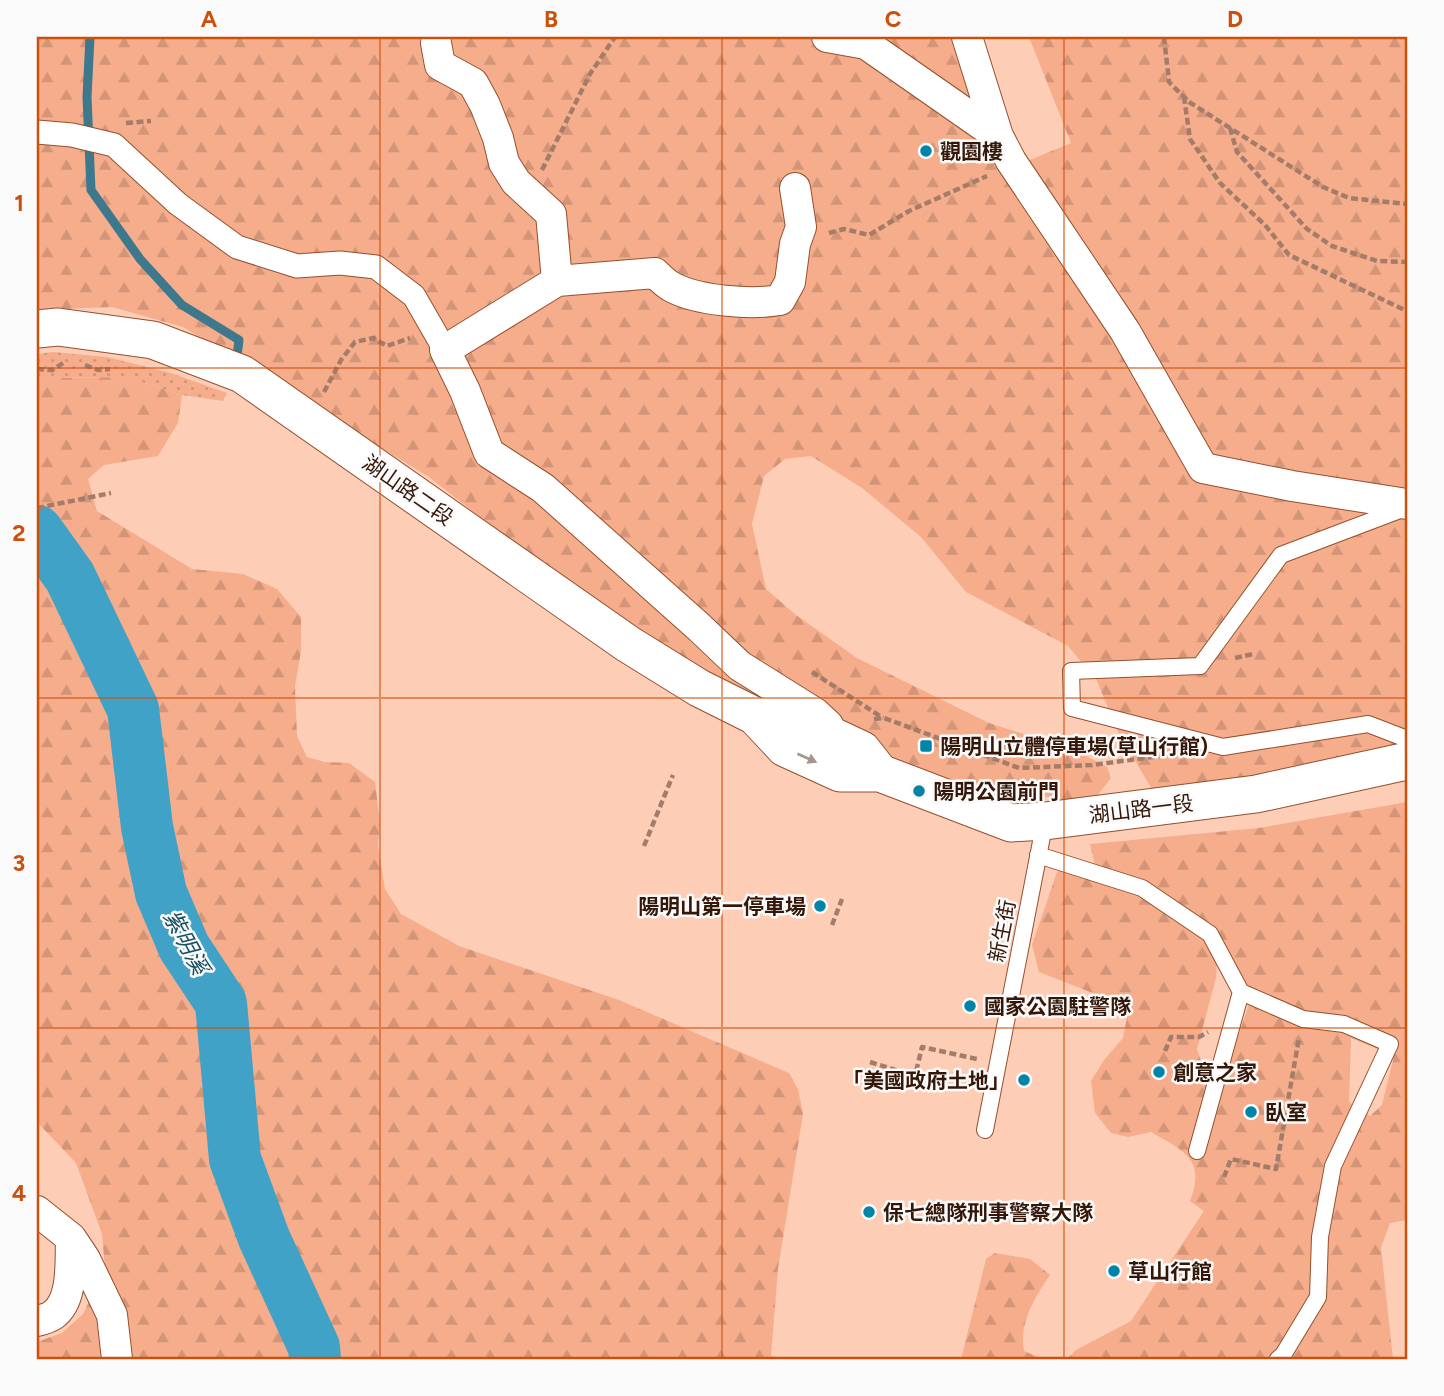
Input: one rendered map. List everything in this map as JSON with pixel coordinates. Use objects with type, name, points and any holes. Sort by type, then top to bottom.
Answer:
[{"type":"street","points":[[827,37],[866,44],[1005,148]]},
{"type":"street","points":[[967,37],[1005,148],[1125,331],[1203,468],[1407,506]]},
{"type":"street","points":[[436,43],[440,65],[472,83],[485,105],[504,163],[516,182],[551,214],[557,281]]},
{"type":"street","points":[[37,132],[72,135],[114,145],[178,204],[237,247],[297,266],[340,263],[376,267],[414,296],[465,391],[489,453],[543,488],[740,666],[815,713],[849,744]]},
{"type":"street","points":[[439,340],[557,281],[655,273],[672,287],[704,297],[738,303],[780,300],[790,282],[795,244],[801,227],[795,188]]},
{"type":"street","name":"湖山路二段","points":[[37,329],[58,327],[153,340],[242,374],[628,644],[699,688],[755,716],[785,748],[841,773],[880,773]]},
{"type":"street","name":"湖山路二段","points":[[755,716],[798,720],[862,750],[880,773]]},
{"type":"street","name":"湖山路一段","points":[[880,773],[1011,823],[1042,838],[1407,761]]},
{"type":"street","points":[[37,1211],[71,1238],[85,1259],[112,1315],[117,1359]]},
{"type":"street","points":[[37,1321],[54,1315],[67,1295],[71,1238]]},
{"type":"lane","points":[[1407,506],[1281,555],[1199,666],[1071,671],[1072,708],[1223,747],[1368,724],[1407,739]]},
{"type":"lane","points":[[1042,838],[1142,888],[1210,934],[1241,992],[1303,1019],[1344,1024],[1390,1044],[1333,1166],[1320,1237],[1318,1297],[1278,1359]]},
{"type":"lane","name":"新生街","points":[[985,1130],[1042,838]]},
{"type":"lane","points":[[1197,1151],[1241,992]]},
{"type":"path","points":[[531,197],[590,74],[615,37]]},
{"type":"path","points":[[1164,37],[1169,82],[1189,102],[1323,187],[1349,198],[1407,204]]},
{"type":"path","points":[[1184,97],[1190,139],[1220,183],[1265,225],[1289,255],[1407,311]]},
{"type":"path","points":[[1230,127],[1237,152],[1307,229],[1332,246],[1377,261],[1407,262]]},
{"type":"path","points":[[795,244],[844,229],[869,235],[909,211],[979,181],[1005,148]]},
{"type":"path","points":[[309,420],[341,360],[355,342],[373,338],[387,346],[439,340]]},
{"type":"path","points":[[37,508],[111,493]]},
{"type":"path","points":[[812,672],[884,718],[1019,768],[1093,765],[1171,754]]},
{"type":"path","points":[[849,744],[858,720],[884,718]]},
{"type":"path","points":[[644,846],[673,775]]},
{"type":"path","points":[[832,925],[842,899]]},
{"type":"path","points":[[1165,1051],[1171,1037],[1199,1037],[1234,1018]]},
{"type":"path","points":[[1224,1177],[1231,1159],[1276,1170],[1303,1019]]},
{"type":"path","points":[[870,1062],[915,1076],[922,1047],[999,1063]]},
{"type":"green space","points":[[37,37],[976,37],[1025,162],[1071,143],[1029,37],[1407,37],[1407,745],[1262,779],[1153,791],[1118,732],[1097,681],[1068,646],[966,592],[921,537],[862,488],[811,456],[785,459],[764,476],[752,524],[766,589],[796,615],[857,658],[989,723],[1077,751],[1107,767],[1111,778],[1097,796],[1078,802],[857,765],[600,611],[429,477],[183,327],[112,307],[37,310]]},
{"type":"green space","points":[[53,352],[107,357],[171,373],[227,393],[223,401],[182,395],[126,377],[37,378],[37,354]]},
{"type":"green space","points":[[126,377],[182,395],[178,423],[158,456],[104,465],[88,479],[97,511],[192,569],[243,574],[277,589],[301,617],[301,651],[295,686],[297,736],[307,757],[325,762],[349,763],[375,782],[380,822],[378,846],[385,889],[401,914],[459,946],[619,1000],[789,1073],[798,1089],[803,1114],[778,1269],[771,1356],[789,1359],[37,1359],[37,1342],[62,1333],[83,1314],[105,1269],[102,1234],[76,1163],[37,1122],[37,378]]},
{"type":"green space","points":[[1407,802],[1407,1220],[1390,1223],[1381,1248],[1393,1359],[1067,1359],[1076,1350],[1131,1321],[1204,1211],[1190,1201],[1195,1175],[1189,1158],[1182,1151],[1151,1132],[1128,1137],[1111,1133],[1095,1113],[1091,1081],[1104,1060],[1123,1038],[1127,1017],[1118,1003],[1039,972],[1032,945],[1057,872],[1066,868],[1135,891],[1206,939],[1217,958],[1216,978],[1197,1049],[1201,1061],[1210,1068],[1228,1066],[1249,1004],[1246,988],[1214,929],[1095,865],[1090,844],[1259,828]],"holes":[[[1351,1038],[1394,1056],[1382,1105],[1370,1116],[1349,1102]]]},
{"type":"green space","points":[[995,1253],[1030,1259],[1050,1275],[1026,1320],[1023,1340],[1024,1351],[1043,1359],[961,1359],[986,1259]]},
{"type":"waterway","points":[[90,37],[87,97],[91,190],[140,259],[182,305],[239,340],[237,356]]},
{"type":"waterway","name":"紫明溪","points":[[37,531],[70,577],[133,709],[147,827],[161,893],[184,947],[221,1003],[235,1159],[264,1238],[314,1347],[315,1359]]},
{"type":"place","name":"觀園樓","points":[[926,151]]},
{"type":"place","name":"陽明山立體停車場(草山行館)","points":[[926,746]]},
{"type":"place","name":"陽明公園前門","points":[[919,791]]},
{"type":"place","name":"陽明山第一停車場","points":[[820,906]]},
{"type":"place","name":"國家公園駐警隊","points":[[970,1006]]},
{"type":"place","name":"創意之家","points":[[1159,1072]]},
{"type":"place","name":"「美國政府土地」","points":[[1024,1080]]},
{"type":"place","name":"臥室","points":[[1251,1112]]},
{"type":"place","name":"保七總隊刑事警察大隊","points":[[869,1212]]},
{"type":"place","name":"草山行館","points":[[1114,1271]]}]
